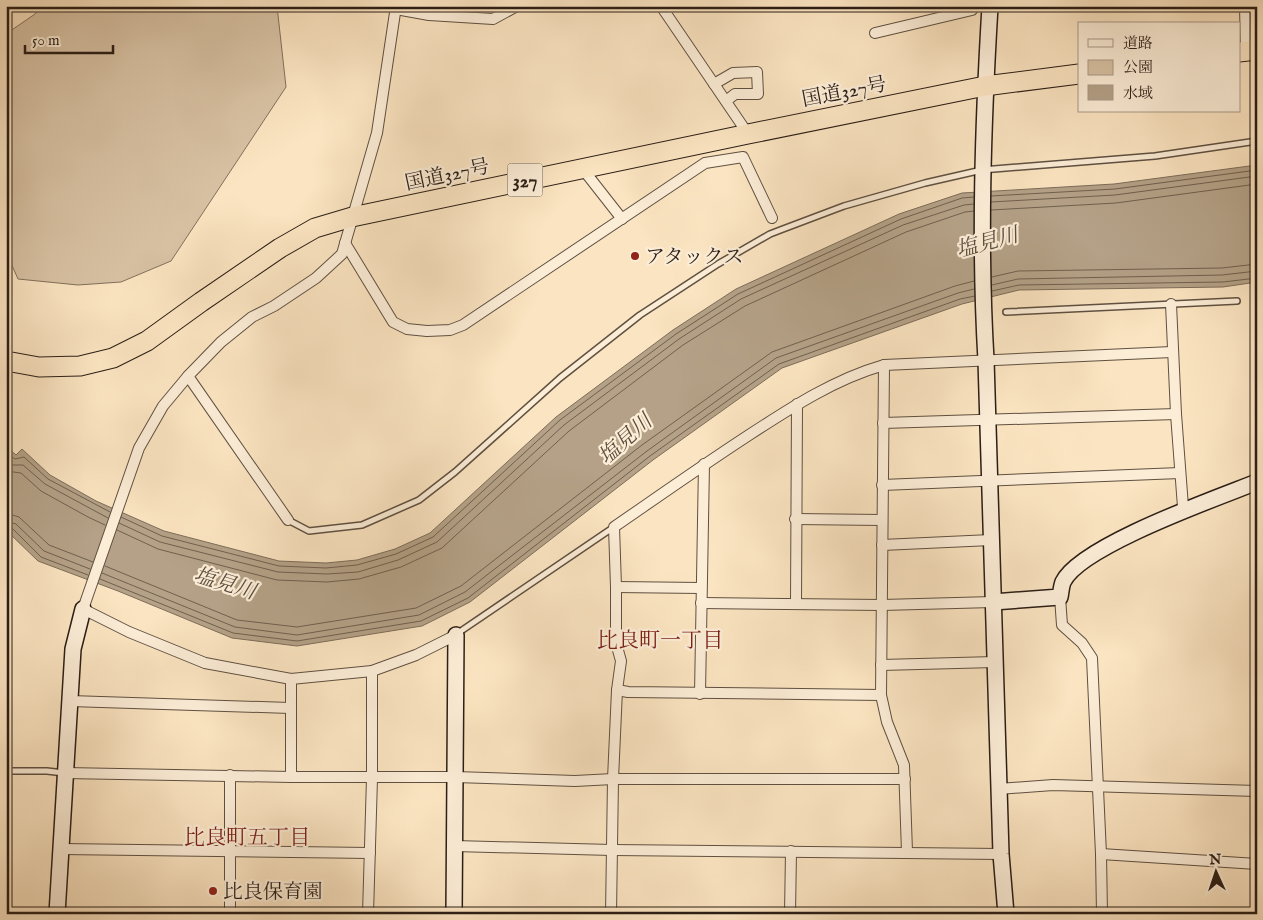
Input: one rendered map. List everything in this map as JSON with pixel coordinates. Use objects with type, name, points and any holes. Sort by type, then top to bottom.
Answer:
[{"type":"highway","name":"国道327号","points":[[6,361],[38,367],[80,366],[113,358],[147,341],[200,302],[280,248],[315,228],[352,217],[985,86],[1078,74]]},
{"type":"street","points":[[58,914],[73,649],[83,609],[139,448],[163,406],[188,376],[222,342],[252,317],[274,306],[316,278],[342,254],[377,132],[396,8],[429,14],[493,19],[517,6]]},
{"type":"street","points":[[661,6],[748,134]]},
{"type":"street","points":[[1245,6],[1247,51]]},
{"type":"street","points":[[875,33],[971,8],[989,8],[981,174],[983,313],[1001,854],[1006,914]]},
{"type":"street","points":[[714,84],[733,73],[757,72],[758,94],[735,94],[726,101]]},
{"type":"street","points":[[345,243],[393,322],[407,329],[427,331],[450,330],[463,326],[704,163],[743,157],[772,218]]},
{"type":"street","points":[[582,168],[622,219]]},
{"type":"street","points":[[1171,304],[1172,352],[1180,473],[1183,508],[1185,509]]},
{"type":"street","points":[[611,914],[613,779],[617,690],[621,661],[616,643],[614,527],[704,464],[797,404],[860,372],[884,365],[1172,352]]},
{"type":"street","points":[[884,365],[881,695],[887,722],[904,765],[907,852]]},
{"type":"street","points":[[188,376],[288,520]]},
{"type":"street","points":[[796,604],[797,404]]},
{"type":"street","points":[[883,423],[1176,414]]},
{"type":"street","points":[[700,694],[704,464]]},
{"type":"street","points":[[882,485],[1180,473]]},
{"type":"street","points":[[1102,914],[1092,658],[1082,643],[1062,625],[1060,598],[1063,582],[1077,566],[1104,548],[1185,509],[1257,482]]},
{"type":"street","points":[[795,519],[882,520]]},
{"type":"street","points":[[882,545],[991,540]]},
{"type":"street","points":[[616,587],[701,588]]},
{"type":"street","points":[[701,603],[882,606],[1060,598]]},
{"type":"street","points":[[83,609],[129,632],[205,663],[291,679],[372,670],[416,655],[456,635],[454,914]]},
{"type":"street","points":[[882,665],[995,662]]},
{"type":"street","points":[[368,914],[372,778],[372,670]]},
{"type":"street","points":[[291,679],[291,777]]},
{"type":"street","points":[[617,690],[700,694],[881,695]]},
{"type":"street","points":[[70,701],[290,708]]},
{"type":"street","points":[[65,773],[372,778],[455,777],[575,781],[613,779],[905,779]]},
{"type":"street","points":[[230,775],[230,914]]},
{"type":"street","points":[[999,789],[1053,785],[1098,785],[1257,791]]},
{"type":"street","points":[[454,846],[612,850],[1001,854]]},
{"type":"street","points":[[61,849],[370,853]]},
{"type":"street","points":[[790,914],[791,851]]},
{"type":"street","points":[[1101,854],[1257,864]]},
{"type":"lane","points":[[288,520],[308,532],[362,525],[419,500],[455,472],[560,378],[604,342],[640,315],[718,264],[770,234],[844,206],[925,183],[981,174],[1155,156],[1257,141]]},
{"type":"lane","points":[[1006,312],[1237,301]]},
{"type":"lane","points":[[456,635],[614,527]]},
{"type":"lane","points":[[6,772],[47,771],[65,773]]},
{"type":"green space","points":[[41,6],[277,6],[286,87],[171,261],[121,282],[78,285],[18,279],[6,252],[6,34],[35,14]]},
{"type":"water","name":"塩見川","points":[[1257,165],[1257,282],[1223,287],[1019,290],[962,304],[782,368],[653,460],[470,602],[422,626],[297,646],[232,638],[118,591],[38,561],[6,530],[6,446],[16,455],[22,449],[50,475],[96,501],[164,531],[279,561],[326,563],[357,560],[395,549],[430,533],[556,417],[673,330],[736,289],[899,214],[962,193],[1114,184]]},
{"type":"place","name":"アタックス","points":[[635,256]]},
{"type":"place","name":"比良保育園","points":[[213,891]]},
{"type":"district","name":"比良町一丁目","points":[[660,640]]},
{"type":"district","name":"比良町五丁目","points":[[247,837]]}]
